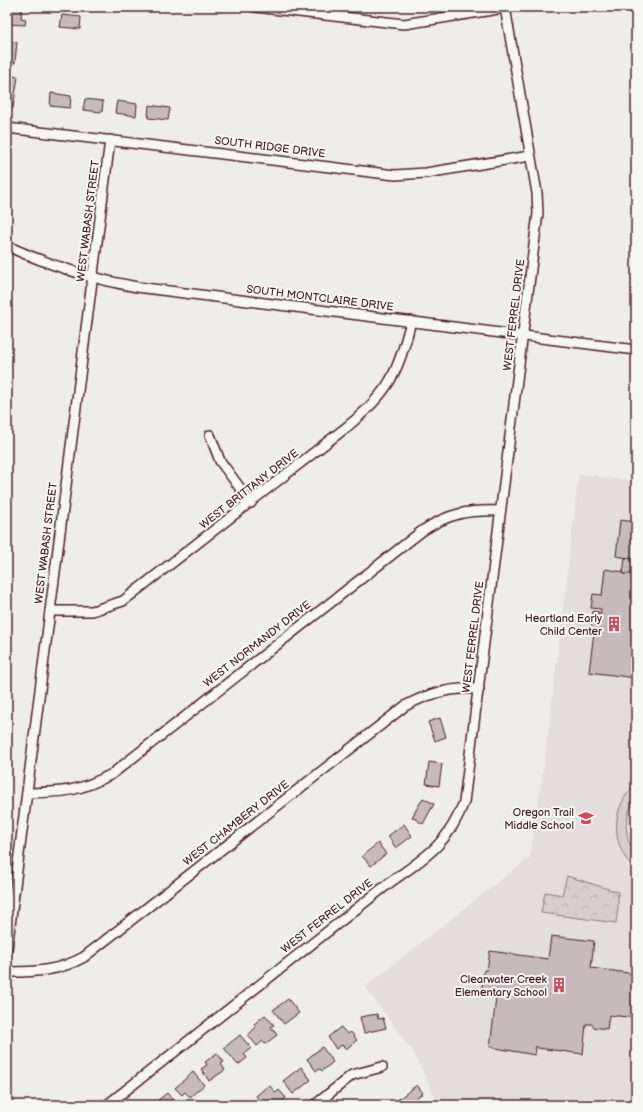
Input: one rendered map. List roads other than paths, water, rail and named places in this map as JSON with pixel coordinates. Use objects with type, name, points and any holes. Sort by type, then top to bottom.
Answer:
[{"type":"street","points":[[255,7],[404,24],[505,7]]},
{"type":"street","name":"WEST FERREL DRIVE","points":[[107,1105],[376,893],[431,853],[443,841],[458,818],[464,802],[500,511],[524,335],[538,213],[505,7]]},
{"type":"street","name":"SOUTH RIDGE DRIVE","points":[[7,128],[395,175],[426,174],[530,156]]},
{"type":"street","name":"WEST WABASH STREET","points":[[7,949],[110,140]]},
{"type":"street","name":"SOUTH MONTCLAIRE DRIVE","points":[[7,246],[49,264],[92,278],[137,287],[636,350]]},
{"type":"street","name":"WEST BRITTANY DRIVE","points":[[50,611],[92,611],[123,601],[348,426],[376,402],[394,375],[411,321]]},
{"type":"street","points":[[210,435],[220,461],[250,503]]},
{"type":"street","name":"WEST NORMANDY DRIVE","points":[[27,793],[62,792],[79,789],[112,774],[422,531],[436,522],[454,514],[480,510],[500,511]]},
{"type":"street","name":"WEST CHAMBERY DRIVE","points":[[7,972],[47,971],[63,967],[84,957],[405,706],[422,697],[446,690],[479,690]]},
{"type":"street","points":[[315,1105],[352,1075],[382,1067]]},
{"type":"place","name":"Heartland Early Child Center","points":[[614,624]]},
{"type":"place","name":"Oregon Trail Middle School","points":[[586,818]]},
{"type":"place","name":"Clearwater Creek Elementary School","points":[[559,985]]}]
